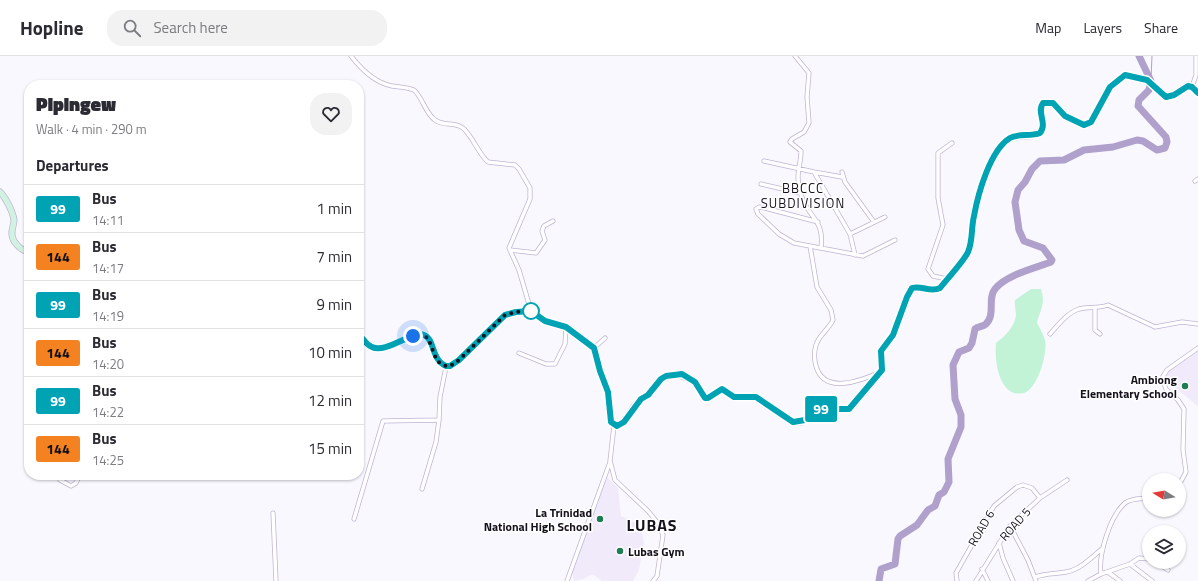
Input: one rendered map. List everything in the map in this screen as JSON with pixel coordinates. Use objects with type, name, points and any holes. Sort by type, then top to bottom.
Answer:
[{"type":"main road","points":[[364,341],[368,345],[379,349],[397,344],[418,334],[424,335],[428,338],[437,361],[446,366],[450,366],[459,360],[505,315],[516,312],[531,311],[545,321],[566,327],[594,348],[600,371],[608,392],[611,422],[614,426],[620,425],[624,422],[634,406],[653,390],[661,379],[674,374],[682,374],[695,382],[705,398],[708,398],[722,389],[734,397],[756,397],[793,422],[805,420],[821,409],[849,409],[882,370],[881,351],[893,335],[910,292],[916,287],[936,290],[940,288],[968,254],[974,218],[983,184],[995,155],[1005,141],[1012,137],[1040,133],[1043,127],[1040,109],[1043,103],[1053,103],[1065,116],[1084,125],[1091,122],[1102,99],[1118,79],[1125,75],[1149,81],[1161,94],[1166,97],[1174,95],[1185,86],[1192,87],[1198,93]]},
{"type":"main road","points":[[0,192],[4,196],[14,219],[12,233],[13,238],[20,248],[24,250]]},
{"type":"street","points":[[351,56],[366,72],[377,80],[390,86],[414,90],[432,118],[440,123],[456,125],[464,129],[488,162],[510,164],[520,169],[530,188],[530,194],[528,203],[509,245],[519,270],[531,311]]},
{"type":"street","points":[[795,56],[807,70],[810,77],[807,97],[809,123],[804,132],[790,140],[791,143],[801,151],[798,168],[800,193],[805,206],[818,222],[823,235],[821,248]]},
{"type":"street","points":[[1192,87],[1196,75],[1196,56]]},
{"type":"street","points":[[947,279],[933,276],[930,273],[929,265],[934,256],[942,225],[938,198],[938,153],[952,143]]},
{"type":"street","points":[[764,161],[814,172],[842,175],[874,222]]},
{"type":"street","points":[[814,172],[850,234],[855,255]]},
{"type":"street","points":[[761,184],[800,193]]},
{"type":"street","points":[[818,222],[759,207],[756,209],[758,214],[778,234],[794,243],[855,255],[867,254],[895,240]]},
{"type":"street","points":[[850,234],[886,217]]},
{"type":"street","points":[[510,250],[536,253],[545,240],[542,231],[544,226],[553,220]]},
{"type":"street","points":[[810,246],[817,287],[831,310],[833,320],[816,343],[814,353],[815,362],[821,377],[826,380],[844,384],[869,377],[882,370]]},
{"type":"street","points":[[1050,334],[1064,319],[1078,309],[1095,309],[1108,305],[1155,327],[1182,322],[1198,324]]},
{"type":"street","points":[[1095,309],[1095,330],[1100,334]]},
{"type":"street","points":[[519,353],[546,364],[555,364],[565,344],[566,327]]},
{"type":"street","points":[[594,348],[605,338]]},
{"type":"street","points":[[1186,473],[1187,467],[1183,450],[1184,409],[1178,400],[1166,389],[1162,378],[1167,370],[1198,348]]},
{"type":"street","points":[[422,489],[434,454],[439,420],[440,397],[446,366]]},
{"type":"street","points":[[354,519],[383,421],[439,420]]},
{"type":"street","points":[[566,581],[610,461],[614,426]]},
{"type":"street","points":[[610,461],[615,480],[648,511],[657,522],[663,535],[656,576],[653,581]]},
{"type":"street","points":[[60,480],[71,486],[78,480]]},
{"type":"street","name":"ROAD 5","points":[[976,581],[1010,526],[1040,498],[1067,480]]},
{"type":"street","name":"ROAD 6","points":[[957,581],[956,573],[998,502],[1023,485],[1032,488],[1040,498]]},
{"type":"street","points":[[1102,574],[1100,566],[1103,548],[1112,523],[1125,504],[1130,500],[1142,499]]},
{"type":"street","points":[[273,513],[276,581]]},
{"type":"street","points":[[1010,526],[1036,579],[1054,572],[1070,571],[1082,565],[1103,548]]},
{"type":"street","points":[[999,542],[1003,558],[1013,581]]},
{"type":"street","points":[[1091,580],[1142,558]]},
{"type":"street","points":[[1130,564],[1152,581]]},
{"type":"street","points":[[982,570],[988,581]]},
{"type":"street","points":[[1108,572],[1120,581]]},
{"type":"shaded area","name":"Ambiong Elementary School","points":[[1198,349],[1198,406],[1163,378],[1169,369]]},
{"type":"shaded area","points":[[607,477],[618,488],[621,516],[636,523],[641,530],[644,542],[639,570],[633,581],[602,581],[592,574],[584,579],[574,581],[572,573],[576,560]]},
{"type":"green space","points":[[1031,289],[1041,289],[1043,303],[1037,323],[1045,340],[1045,353],[1041,370],[1034,385],[1024,393],[1016,393],[1009,390],[1000,377],[997,368],[996,343],[1011,328],[1015,320],[1015,300]]},
{"type":"waterway","points":[[879,581],[881,569],[895,564],[898,539],[900,536],[917,525],[928,510],[935,506],[939,495],[944,492],[949,482],[948,459],[961,427],[961,415],[955,399],[953,365],[959,352],[969,348],[972,343],[975,329],[985,325],[989,320],[993,293],[1000,284],[1013,276],[1051,262],[1052,260],[1043,248],[1024,241],[1019,230],[1015,202],[1018,190],[1025,182],[1032,169],[1040,161],[1064,160],[1084,150],[1113,147],[1137,140],[1143,141],[1157,150],[1165,148],[1167,142],[1166,137],[1138,106],[1139,100],[1149,90],[1151,81],[1139,56]]},
{"type":"waterway","points":[[1151,79],[1152,56]]},
{"type":"bus line","name":"99","points":[[364,340],[368,345],[379,349],[384,346],[397,344],[418,334],[424,335],[428,338],[437,361],[446,366],[450,366],[468,352],[486,332],[496,325],[505,315],[509,313],[531,311],[545,321],[560,324],[578,334],[594,348],[600,371],[608,392],[611,422],[614,426],[620,425],[624,422],[634,406],[653,390],[661,379],[674,374],[682,374],[695,382],[702,396],[705,398],[708,398],[722,389],[734,397],[756,397],[793,422],[801,422],[818,410],[824,408],[849,409],[880,374],[883,367],[881,351],[893,335],[907,297],[912,288],[916,287],[936,290],[940,288],[968,254],[978,202],[985,177],[995,155],[1005,141],[1012,137],[1020,135],[1036,135],[1042,131],[1044,123],[1040,109],[1043,103],[1053,103],[1065,116],[1084,125],[1091,122],[1102,99],[1110,87],[1118,79],[1125,75],[1147,80],[1166,97],[1174,95],[1185,86],[1192,87],[1198,93]]},
{"type":"place","name":"Ambiong Elementary School","points":[[1185,386]]},
{"type":"place","name":"La Trinidad National High School","points":[[600,519]]},
{"type":"place","name":"Lubas Gym","points":[[620,551]]},
{"type":"district","name":"BBCCC SUBDIVISION","points":[[803,196]]},
{"type":"district","name":"LUBAS","points":[[652,525]]},
{"type":"route","points":[[413,336],[418,334],[424,335],[428,338],[437,361],[446,366],[450,366],[468,352],[477,341],[496,325],[505,315],[509,313],[531,311]]}]
